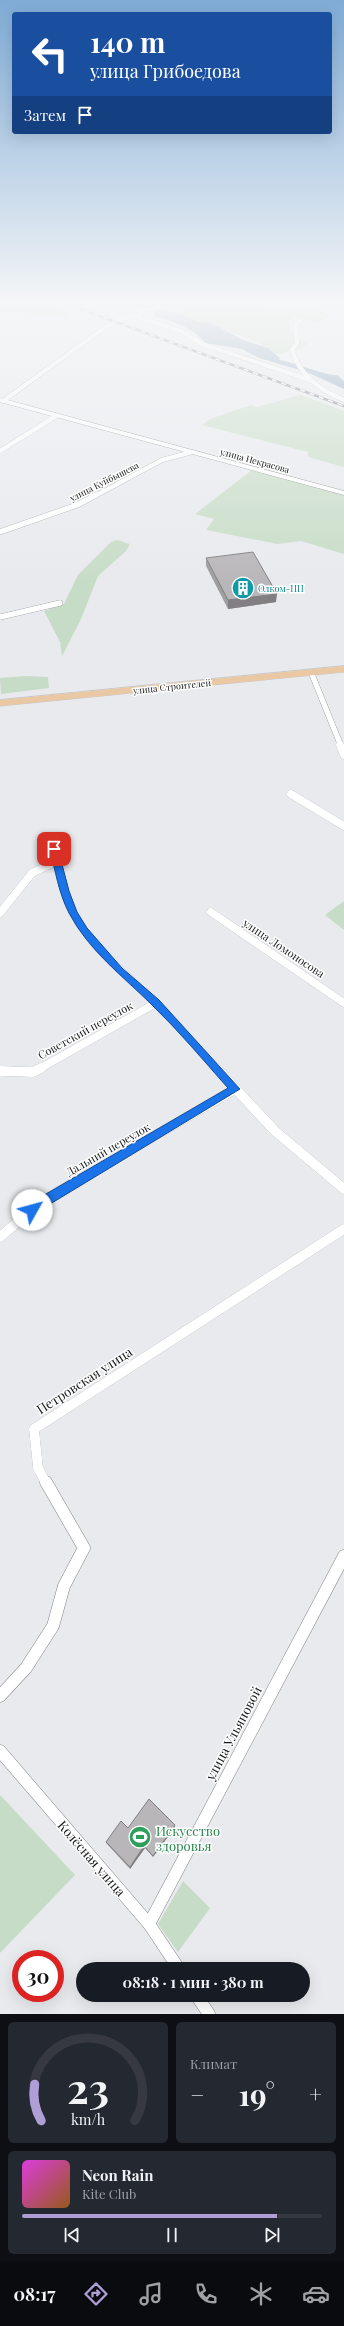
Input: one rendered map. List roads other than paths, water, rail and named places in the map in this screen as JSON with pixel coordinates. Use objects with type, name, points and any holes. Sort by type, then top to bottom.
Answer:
[{"type":"main road","name":"улица Строителей","points":[[0,703],[344,669]]},
{"type":"street","points":[[1,401],[11,394]]},
{"type":"street","points":[[327,394],[344,400]]},
{"type":"street","name":"улица Некрасова","points":[[1,401],[344,493]]},
{"type":"street","points":[[0,450],[27,436],[56,416]]},
{"type":"street","name":"улица Куйбышева","points":[[0,532],[77,505],[162,460],[192,452]]},
{"type":"street","points":[[0,617],[60,603]]},
{"type":"street","points":[[311,672],[344,755]]},
{"type":"street","points":[[291,794],[344,826]]},
{"type":"street","points":[[0,913],[16,891],[32,873],[52,863],[54,849],[72,912],[84,931],[119,970],[156,1002],[275,1131],[344,1188]]},
{"type":"street","name":"улица Ломоносова","points":[[211,912],[344,1003]]},
{"type":"street","name":"Советский переулок","points":[[0,1071],[33,1072],[156,1002]]},
{"type":"street","name":"Дальний переулок","points":[[0,1238],[42,1201],[235,1089]]},
{"type":"street","name":"Петровская улица","points":[[0,1696],[26,1668],[53,1626],[64,1586],[84,1548],[38,1468],[34,1429],[344,1229]]},
{"type":"street","name":"улица Ульяновой","points":[[149,1924],[344,1556]]},
{"type":"street","name":"Колёсная улица","points":[[0,1751],[149,1924],[174,1962]]},
{"type":"street","points":[[201,2002],[209,2014]]},
{"type":"railway","points":[[311,394],[344,406]]},
{"type":"place","name":"Олком-НН","points":[[243,588]]},
{"type":"place","name":"Искусство здоровья","points":[[140,1837]]}]
